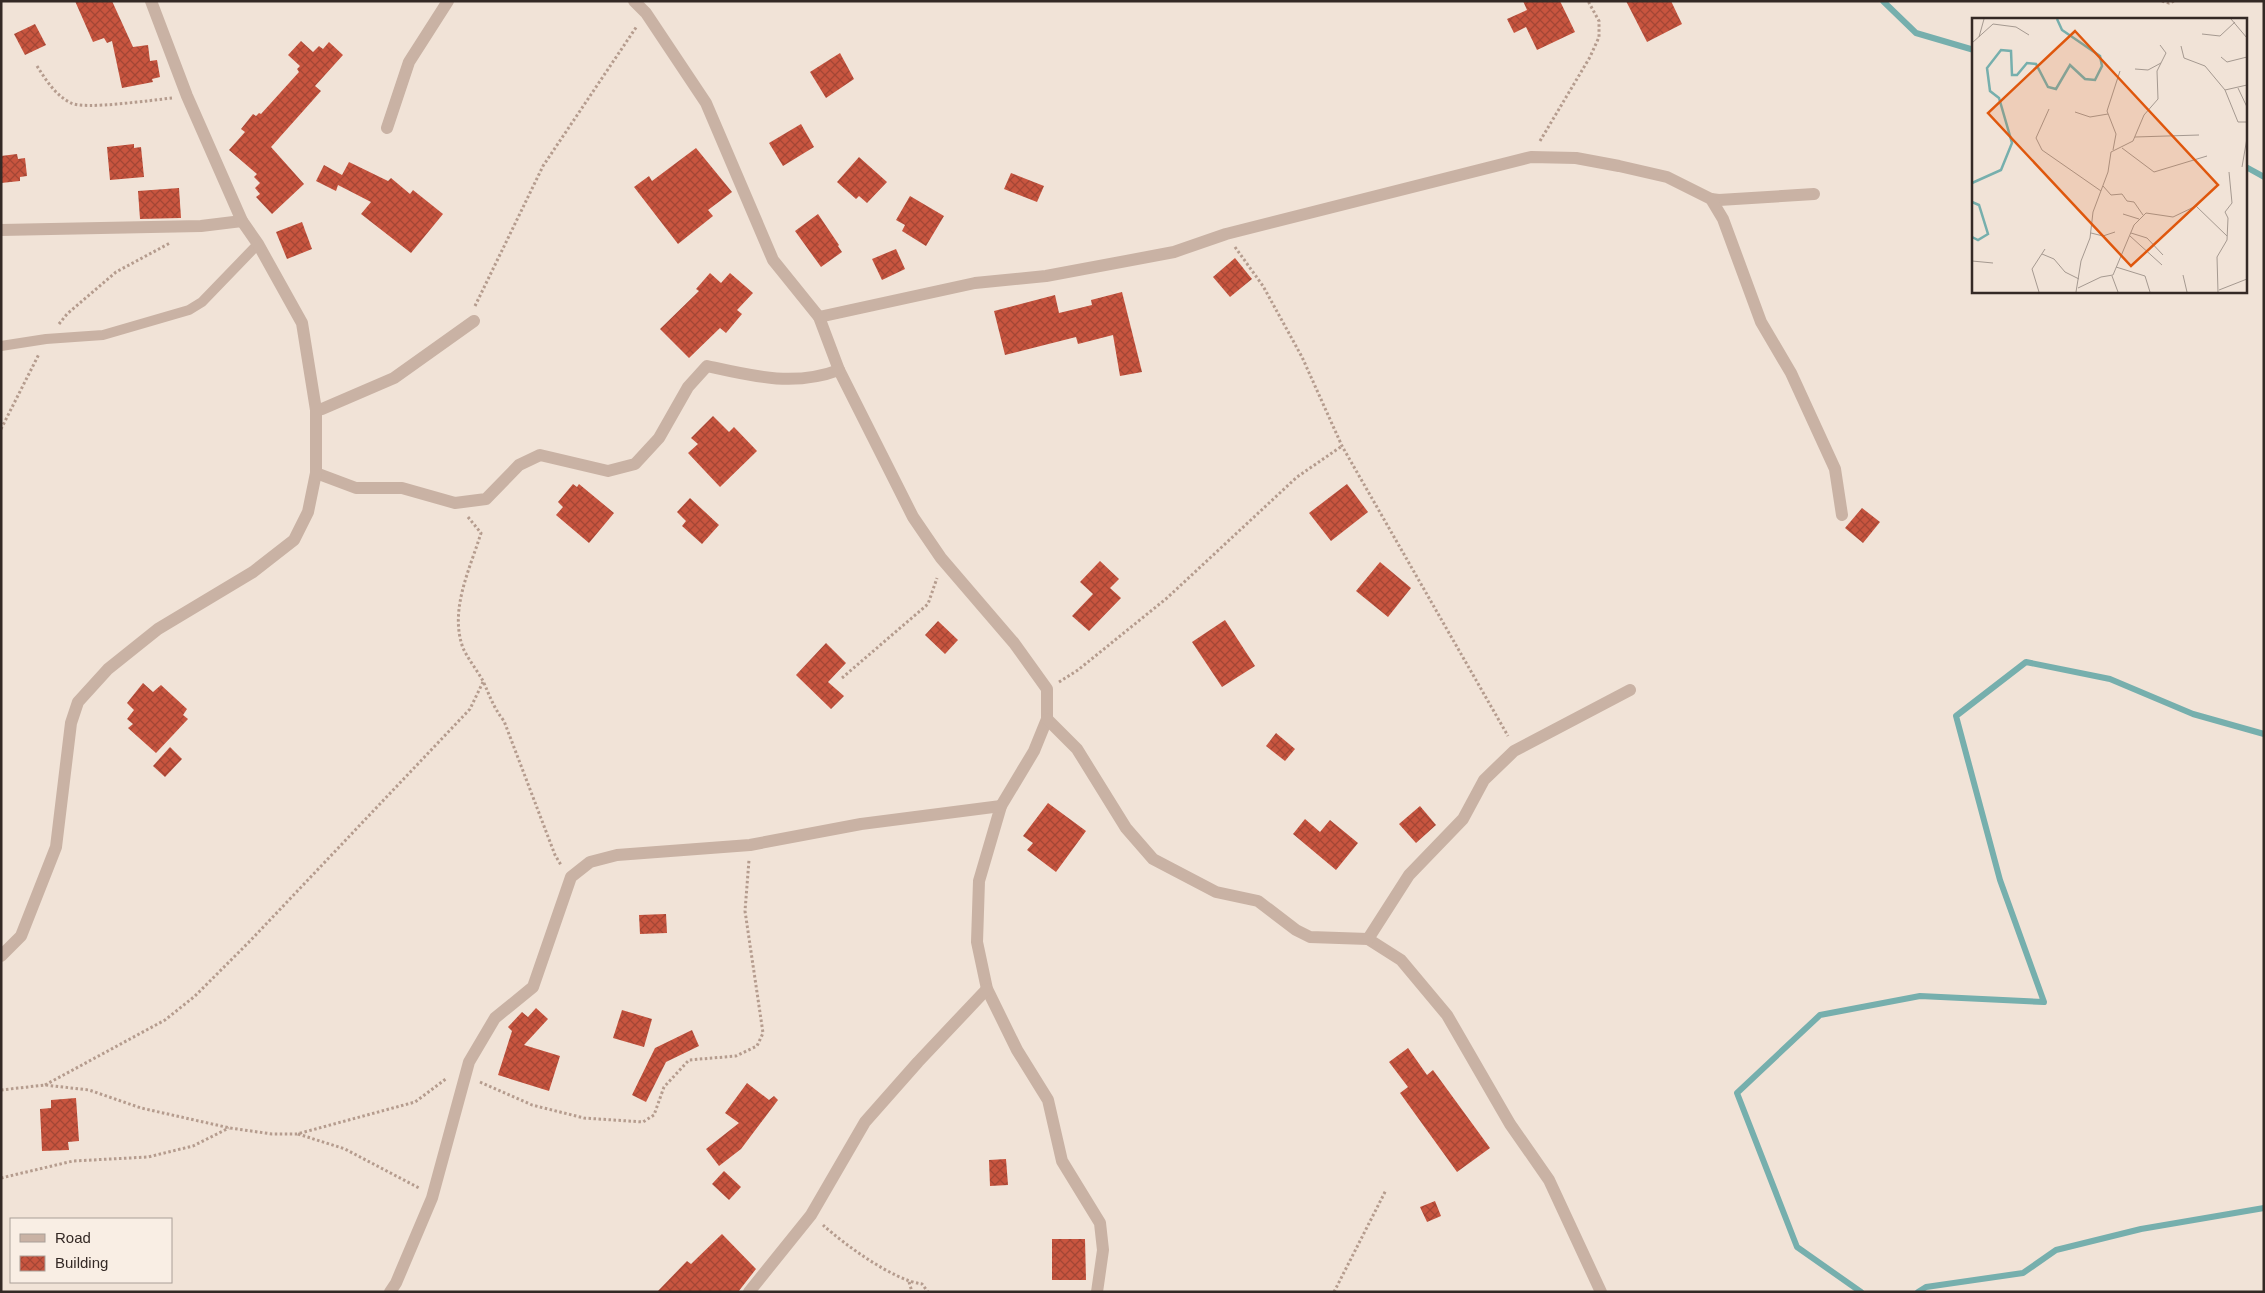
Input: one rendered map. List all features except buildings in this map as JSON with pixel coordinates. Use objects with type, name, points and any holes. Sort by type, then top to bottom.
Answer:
[{"type":"street","points":[[1,956],[21,936],[56,847],[71,723],[78,702],[108,669],[158,629],[253,572],[294,540],[308,512],[316,473],[316,410],[302,323],[258,244],[242,221],[187,96],[151,1]]},
{"type":"street","points":[[387,128],[409,62],[448,1]]},
{"type":"street","points":[[634,1],[646,13],[706,103],[773,260],[819,317],[839,370],[913,517],[941,558],[1014,643],[1047,689],[1047,719],[1034,751],[1001,806],[979,881],[976,911],[977,942],[987,989],[1017,1050],[1048,1100],[1062,1161],[1100,1223],[1103,1250],[1097,1292]]},
{"type":"street","points":[[819,317],[975,283],[1046,276],[1174,252],[1226,234],[1531,157],[1576,158],[1638,171],[1667,178],[1719,200],[1814,194]]},
{"type":"street","points":[[1711,198],[1723,219],[1761,322],[1791,373],[1835,469],[1842,515]]},
{"type":"street","points":[[1,230],[201,226],[242,221]]},
{"type":"street","points":[[316,410],[394,378],[474,321]]},
{"type":"street","points":[[316,473],[356,488],[402,488],[455,503],[486,499],[519,465],[540,455],[608,471],[635,464],[658,438],[688,387],[707,366],[768,379],[821,377],[839,370]]},
{"type":"street","points":[[1368,939],[1409,875],[1463,819],[1484,780],[1514,751],[1630,690]]},
{"type":"street","points":[[1047,719],[1077,749],[1126,828],[1153,859],[1216,892],[1258,901],[1296,930],[1310,937],[1368,939],[1401,960],[1447,1015],[1510,1124],[1549,1180],[1601,1292]]},
{"type":"street","points":[[390,1292],[396,1283],[432,1198],[469,1062],[495,1018],[533,987],[571,877],[590,862],[617,855],[750,844],[861,824],[1001,806]]},
{"type":"street","points":[[750,1292],[812,1215],[865,1122],[918,1062],[987,989]]},
{"type":"lane","points":[[1,346],[46,339],[103,335],[189,310],[202,302],[258,244]]},
{"type":"path","points":[[1531,157],[1590,57],[1599,37],[1599,21],[1588,1]]},
{"type":"path","points":[[2162,1],[2169,4],[2174,1]]},
{"type":"path","points":[[474,321],[474,306],[543,166],[646,13]]},
{"type":"path","points":[[37,66],[53,89],[72,104],[107,105],[187,96]]},
{"type":"path","points":[[1226,234],[1263,286],[1302,357],[1342,446],[1499,718],[1514,751]]},
{"type":"path","points":[[1,429],[46,339],[67,314],[116,272],[172,242]]},
{"type":"path","points":[[1047,689],[1078,670],[1167,598],[1296,478],[1342,446]]},
{"type":"path","points":[[455,503],[481,533],[460,602],[458,628],[464,648],[483,682],[493,707],[504,721],[555,855],[571,877]]},
{"type":"path","points":[[842,678],[928,604],[939,574],[941,558]]},
{"type":"path","points":[[45,1085],[165,1020],[195,996],[250,942],[470,709],[483,682]]},
{"type":"path","points":[[465,1077],[532,1105],[584,1118],[643,1122],[654,1115],[664,1087],[688,1060],[736,1056],[757,1046],[762,1033],[745,912],[750,844]]},
{"type":"path","points":[[1,1090],[45,1085],[89,1090],[141,1108],[230,1128],[272,1134],[297,1134],[415,1102],[469,1062]]},
{"type":"path","points":[[1,1178],[73,1161],[148,1157],[193,1146],[230,1128]]},
{"type":"path","points":[[297,1134],[344,1149],[413,1184],[432,1198]]},
{"type":"path","points":[[1334,1292],[1386,1190]]},
{"type":"path","points":[[812,1215],[842,1243],[908,1282],[922,1284],[928,1292]]},
{"type":"path","points":[[908,1282],[912,1292]]},
{"type":"waterway","points":[[1883,1],[1916,33],[1972,49]]},
{"type":"waterway","points":[[2248,168],[2264,177]]},
{"type":"waterway","points":[[1861,1292],[1797,1247],[1737,1093],[1820,1015],[1920,996],[2044,1002],[2000,880],[1956,716],[2026,662],[2110,679],[2193,714],[2264,734]]},
{"type":"waterway","points":[[1918,1292],[1926,1287],[2023,1273],[2056,1250],[2141,1229],[2264,1208]]}]
